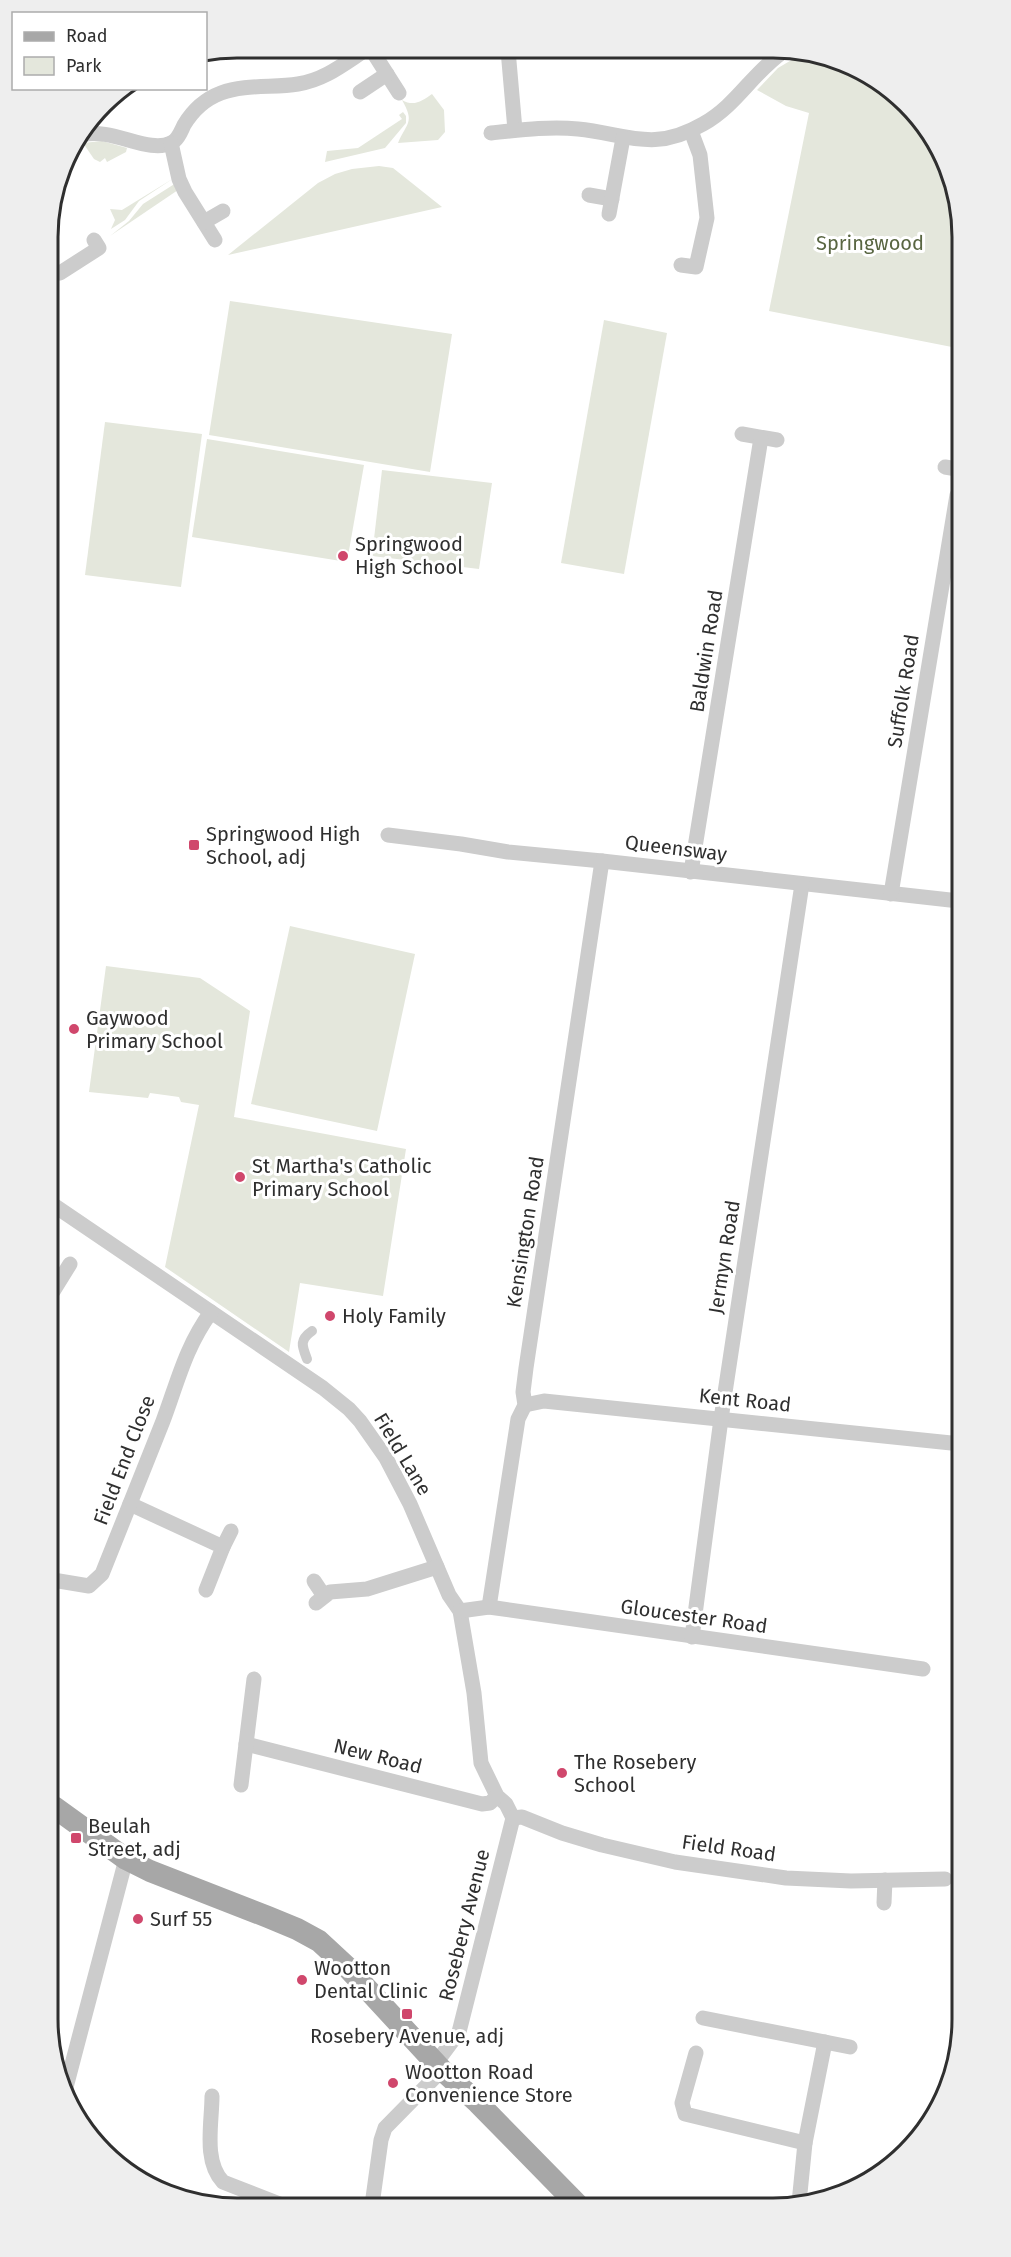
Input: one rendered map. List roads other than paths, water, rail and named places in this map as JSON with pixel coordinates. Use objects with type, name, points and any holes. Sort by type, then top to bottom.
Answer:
[{"type":"main road","points":[[58,1810],[126,1859],[150,1871],[287,1925],[319,1941],[346,1966],[439,2067],[478,2103],[571,2198]]},
{"type":"street","points":[[509,58],[515,130]]},
{"type":"street","points":[[491,133],[515,130],[578,129],[636,140],[658,139],[691,131],[729,106],[754,76],[775,58]]},
{"type":"street","points":[[91,134],[103,133],[154,145],[171,143],[179,136],[192,112],[204,101],[224,92],[298,84],[317,79],[352,59]]},
{"type":"street","points":[[377,59],[399,93]]},
{"type":"street","points":[[360,92],[387,74]]},
{"type":"street","points":[[691,131],[700,155],[707,218],[695,267]]},
{"type":"street","points":[[589,195],[610,207],[624,138]]},
{"type":"street","points":[[171,143],[179,179],[215,240]]},
{"type":"street","points":[[204,222],[222,211]]},
{"type":"street","points":[[59,273],[99,248],[94,240]]},
{"type":"street","name":"Baldwin Road","points":[[691,872],[769,439],[742,434]]},
{"type":"street","name":"Suffolk Road","points":[[891,894],[952,525]]},
{"type":"street","name":"Queensway","points":[[388,835],[508,852],[952,900]]},
{"type":"street","name":"Kensington Road","points":[[489,1607],[518,1419],[525,1405],[523,1392],[526,1368],[603,861]]},
{"type":"street","name":"Jermyn Road","points":[[692,1637],[721,1419],[802,884]]},
{"type":"street","name":"Field Lane","points":[[58,1208],[322,1388],[349,1409],[360,1421],[386,1458],[405,1494],[449,1594],[460,1611],[474,1693],[481,1763],[497,1796]]},
{"type":"street","points":[[58,1283],[70,1264]]},
{"type":"street","name":"Field End Close","points":[[58,1581],[89,1586],[102,1574],[164,1419],[187,1353],[196,1333],[210,1312]]},
{"type":"street","points":[[307,1359],[303,1341],[304,1337],[312,1331]]},
{"type":"street","name":"Kent Road","points":[[525,1405],[544,1401],[952,1443]]},
{"type":"street","points":[[130,1504],[223,1547]]},
{"type":"street","points":[[206,1590],[231,1531]]},
{"type":"street","points":[[314,1581],[320,1600],[330,1592],[367,1589],[437,1567]]},
{"type":"street","name":"Gloucester Road","points":[[460,1611],[489,1607],[923,1669]]},
{"type":"street","points":[[242,1785],[254,1679]]},
{"type":"street","name":"New Road","points":[[246,1744],[482,1804],[490,1803],[497,1796]]},
{"type":"street","points":[[497,1796],[511,1811],[513,1818]]},
{"type":"street","name":"Field Road","points":[[513,1818],[522,1817],[562,1833],[602,1845],[675,1862],[786,1878],[851,1881],[945,1879]]},
{"type":"street","name":"Rosebery Avenue","points":[[373,2198],[381,2140],[385,2128],[439,2067],[459,2032],[513,1818]]},
{"type":"street","points":[[69,2077],[126,1859]]},
{"type":"street","points":[[884,1903],[885,1880]]},
{"type":"street","points":[[703,2018],[850,2048]]},
{"type":"street","points":[[801,2196],[805,2143],[825,2043]]},
{"type":"street","points":[[696,2054],[682,2103],[685,2114],[805,2143]]},
{"type":"street","points":[[217,2102],[211,2156],[216,2175],[223,2182],[264,2198]]},
{"type":"place","name":"Springwood High School","points":[[343,556]]},
{"type":"place","name":"Springwood High School, adj","points":[[194,845]]},
{"type":"place","name":"Gaywood Primary School","points":[[74,1029]]},
{"type":"place","name":"St Martha's Catholic Primary School","points":[[240,1177]]},
{"type":"place","name":"Holy Family","points":[[330,1316]]},
{"type":"place","name":"The Rosebery School","points":[[562,1773]]},
{"type":"place","name":"Beulah Street, adj","points":[[76,1838]]},
{"type":"place","name":"Surf 55","points":[[138,1919]]},
{"type":"place","name":"Wootton Dental Clinic","points":[[302,1980]]},
{"type":"place","name":"Rosebery Avenue, adj","points":[[407,2014]]},
{"type":"place","name":"Wootton Road Convenience Store","points":[[393,2083]]},
{"type":"park label","name":"Springwood","points":[[870,243]]}]
